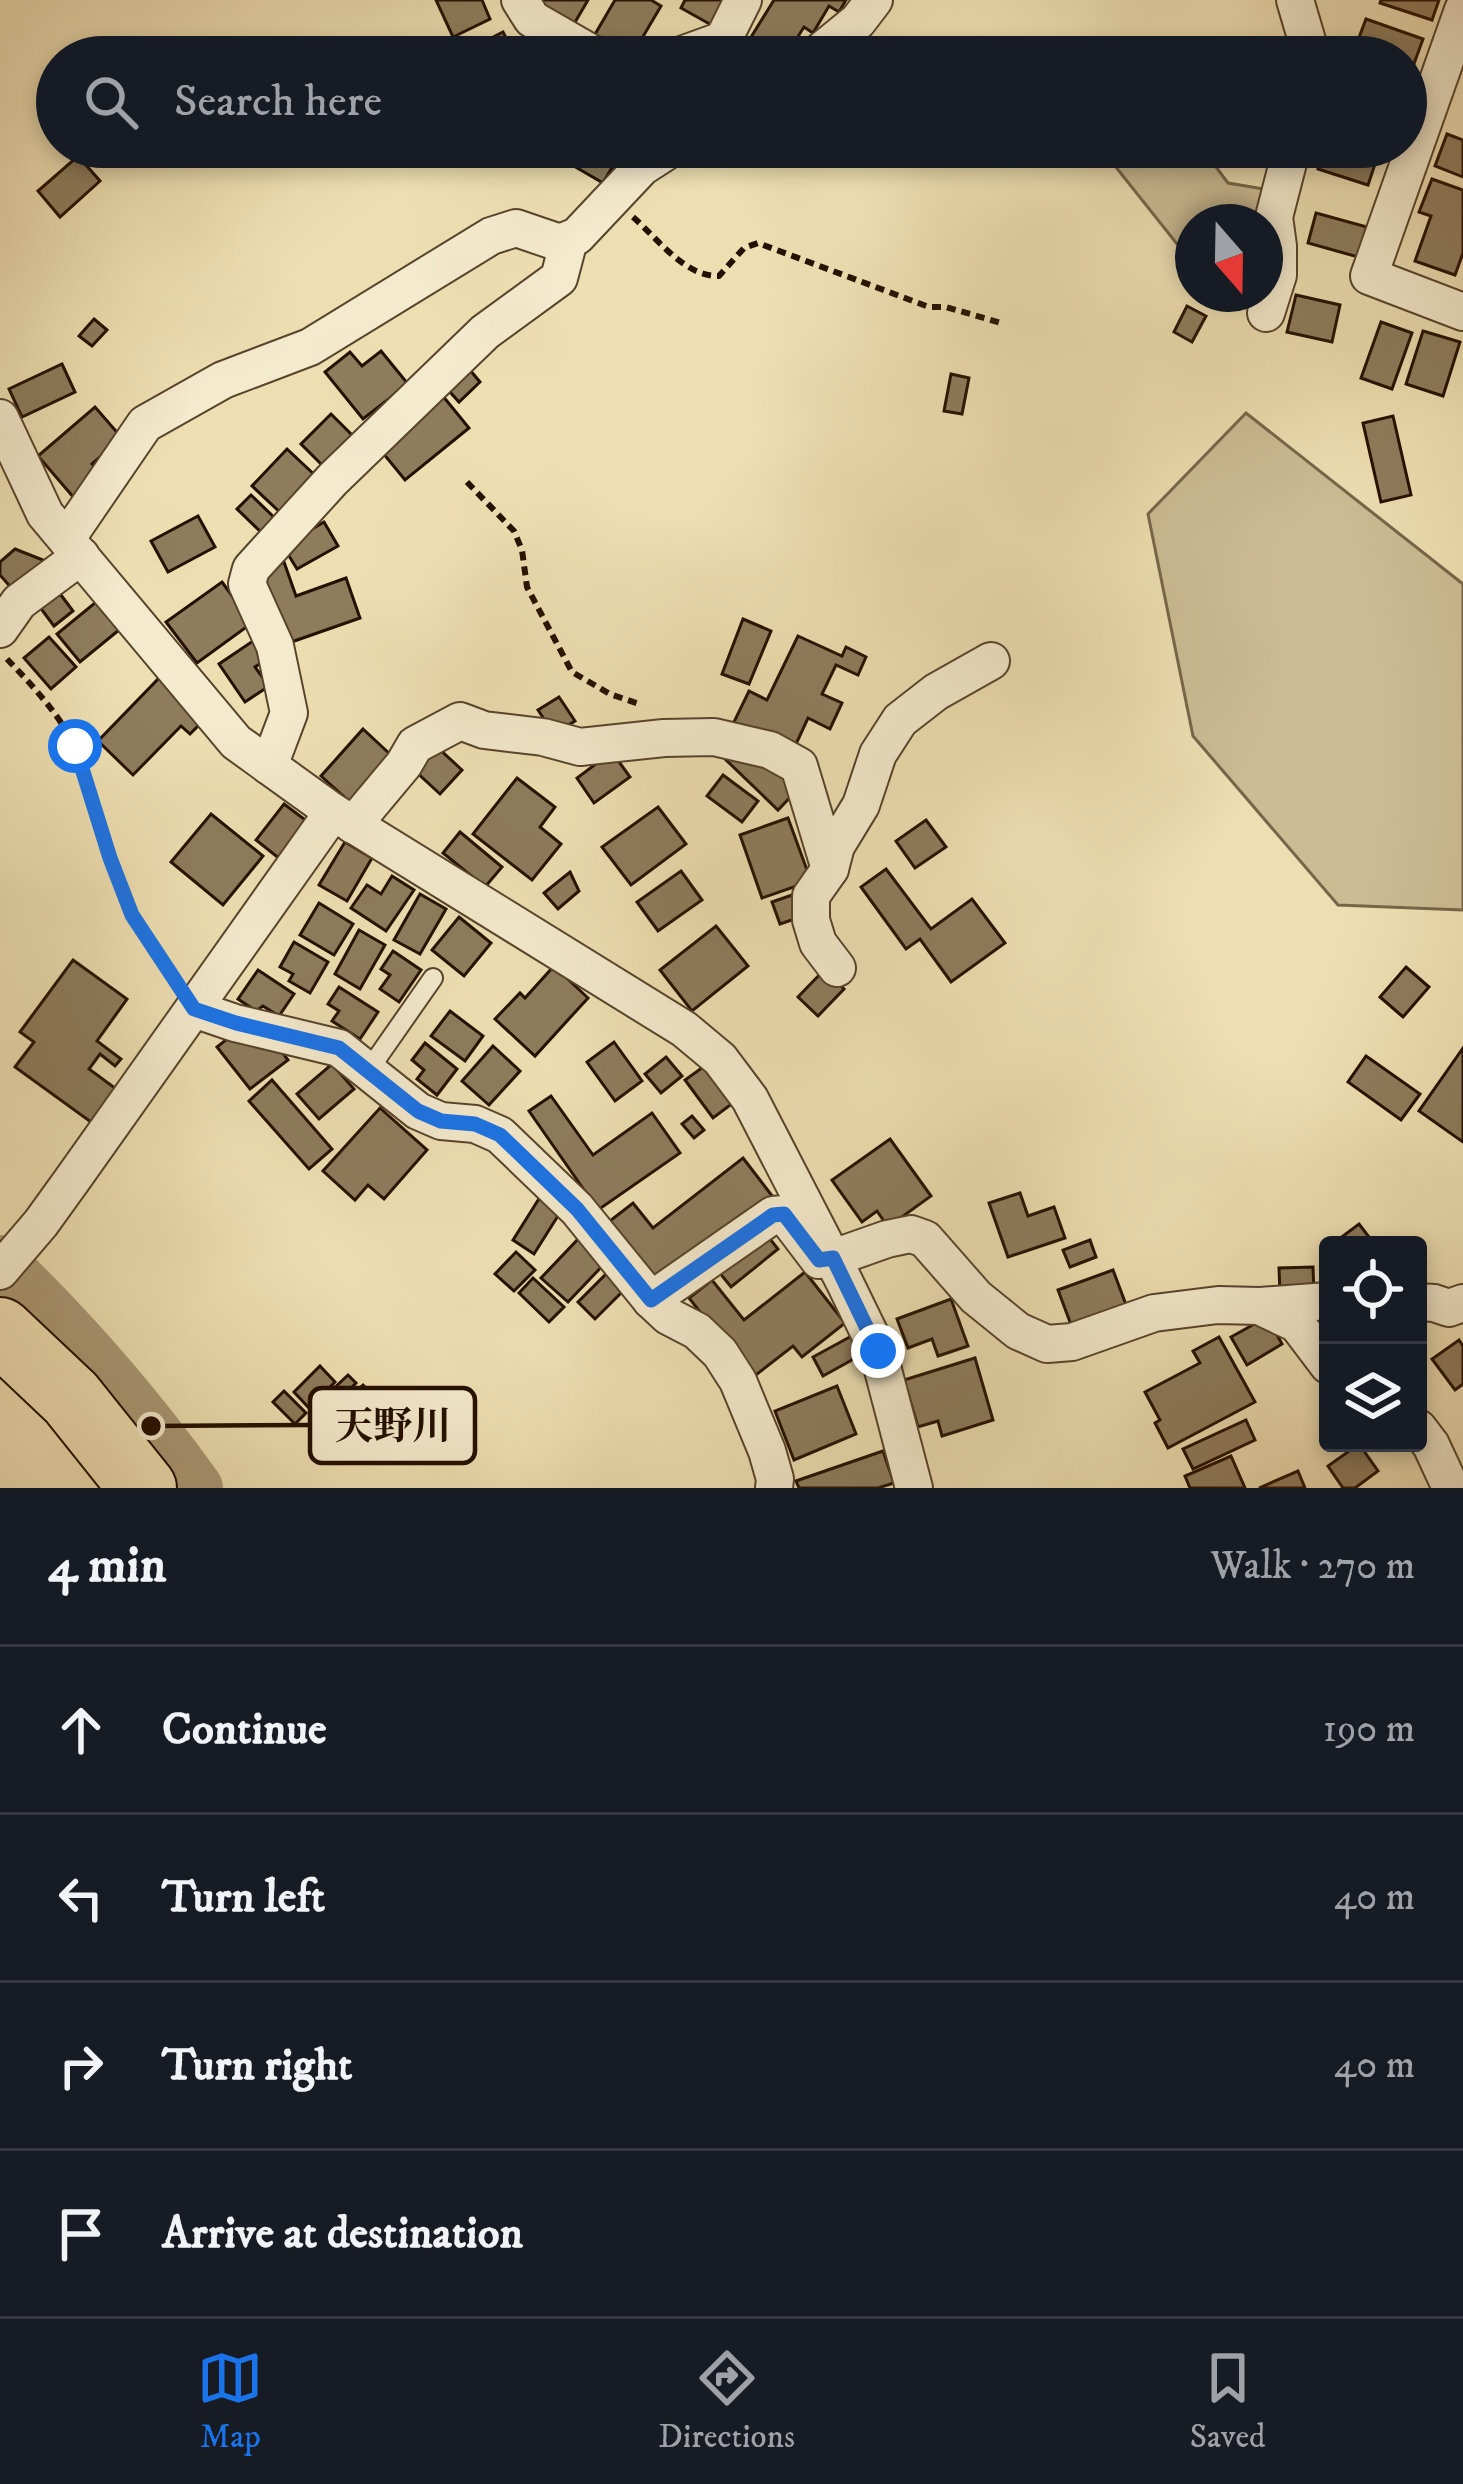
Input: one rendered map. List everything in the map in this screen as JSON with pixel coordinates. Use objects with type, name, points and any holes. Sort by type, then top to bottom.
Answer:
[{"type":"highway","points":[[0,1330],[71,1398],[143,1488]]},
{"type":"street","points":[[520,0],[532,19],[562,36]]},
{"type":"street","points":[[725,36],[743,0]]},
{"type":"street","points":[[840,36],[874,0]]},
{"type":"street","points":[[1295,0],[1306,36]]},
{"type":"street","points":[[1427,112],[1463,10]]},
{"type":"street","points":[[0,629],[19,602],[74,547],[146,424],[223,380],[310,347],[491,236],[516,228],[560,243],[578,236],[641,168]]},
{"type":"street","points":[[1266,313],[1277,275],[1274,218],[1287,168]]},
{"type":"street","points":[[1407,168],[1369,276],[1463,312]]},
{"type":"street","points":[[269,766],[289,713],[275,646],[248,584],[251,569],[333,479],[485,332],[559,278],[568,240]]},
{"type":"street","points":[[0,418],[45,514],[236,742],[343,818],[684,1029],[720,1060],[750,1099],[878,1351],[914,1488]]},
{"type":"street","points":[[837,968],[818,943],[811,920],[812,896],[861,805],[878,754],[900,720],[936,692],[991,661]]},
{"type":"street","points":[[0,1271],[343,818],[404,764],[415,745],[460,721],[484,730],[580,747],[714,737],[770,750],[799,766],[830,869]]},
{"type":"street","points":[[194,1009],[339,1048],[418,1111],[500,1135],[577,1209],[651,1300],[668,1316],[697,1331],[719,1353],[738,1381],[767,1451],[774,1488]]},
{"type":"street","points":[[651,1300],[773,1215],[784,1214],[819,1260],[910,1234],[925,1239],[976,1298],[1018,1331],[1047,1344],[1072,1342],[1154,1313],[1319,1302]]},
{"type":"street","points":[[1427,1303],[1449,1308],[1463,1303]]},
{"type":"street","points":[[1259,1306],[1297,1324],[1319,1352]]},
{"type":"street","points":[[1427,1440],[1451,1488]]},
{"type":"lane","points":[[368,1071],[433,978]]},
{"type":"path","points":[[613,198],[704,276],[719,276],[744,248],[758,243],[928,307],[946,307],[1001,323]]},
{"type":"path","points":[[467,482],[514,531],[527,587],[572,672],[610,694],[651,709]]},
{"type":"path","points":[[0,652],[38,691],[75,746],[132,915],[194,1009]]},
{"type":"shaded area","points":[[1117,168],[1217,168],[1228,183],[1264,189],[1264,204],[1175,204],[1175,241]]},
{"type":"shaded area","points":[[1246,413],[1463,584],[1463,910],[1338,905],[1193,736],[1148,514]]},
{"type":"building","points":[[436,0],[482,0],[490,19],[453,36]]},
{"type":"building","points":[[543,0],[588,0],[574,24],[540,5]]},
{"type":"building","points":[[615,0],[651,0],[661,6],[643,36],[594,36]]},
{"type":"building","points":[[685,0],[730,0],[715,27],[681,8]]},
{"type":"building","points":[[774,0],[846,0],[839,12],[829,6],[813,33],[804,27],[798,36],[752,36]]},
{"type":"building","points":[[1381,0],[1439,0],[1432,20]]},
{"type":"building","points":[[1366,19],[1414,36],[1360,36]]},
{"type":"building","points":[[1447,134],[1463,140],[1463,177],[1435,166]]},
{"type":"building","points":[[64,168],[89,168],[100,181],[60,217],[38,191]]},
{"type":"building","points":[[577,168],[612,168],[603,183]]},
{"type":"building","points":[[1318,168],[1374,168],[1368,185]]},
{"type":"building","points":[[1432,179],[1463,190],[1463,253],[1455,275],[1415,261],[1431,216],[1419,212]]},
{"type":"building","points":[[1316,213],[1367,227],[1358,257],[1308,243]]},
{"type":"building","points":[[1296,295],[1340,305],[1332,342],[1287,332]]},
{"type":"building","points":[[1184,312],[1206,316],[1192,342],[1174,332]]},
{"type":"building","points":[[94,319],[107,330],[92,346],[79,336]]},
{"type":"building","points":[[1381,322],[1412,333],[1392,389],[1361,378]]},
{"type":"building","points":[[1423,331],[1460,342],[1443,396],[1406,384]]},
{"type":"building","points":[[381,351],[408,384],[363,419],[325,372],[350,352],[362,366]]},
{"type":"building","points":[[464,363],[480,382],[459,402],[442,383]]},
{"type":"building","points":[[62,364],[75,392],[22,417],[9,389]]},
{"type":"building","points":[[951,374],[969,378],[962,414],[944,411]]},
{"type":"building","points":[[442,395],[469,428],[405,480],[378,447]]},
{"type":"building","points":[[95,407],[122,438],[92,464],[102,475],[75,499],[38,456]]},
{"type":"building","points":[[331,414],[352,435],[322,465],[301,444]]},
{"type":"building","points":[[1393,416],[1411,495],[1381,502],[1363,423]]},
{"type":"building","points":[[287,449],[319,479],[284,516],[252,486]]},
{"type":"building","points":[[251,495],[281,524],[267,538],[237,509]]},
{"type":"building","points":[[198,516],[215,547],[168,572],[151,541]]},
{"type":"building","points":[[324,522],[338,546],[297,569],[283,546]]},
{"type":"building","points":[[15,549],[48,562],[14,591],[0,575],[0,562]]},
{"type":"building","points":[[284,562],[296,596],[346,578],[360,618],[283,645],[257,572]]},
{"type":"building","points":[[222,582],[252,623],[197,663],[166,622]]},
{"type":"building","points":[[58,591],[73,611],[54,626],[39,606]]},
{"type":"building","points":[[96,602],[119,630],[80,662],[57,634]]},
{"type":"building","points":[[743,619],[771,631],[749,684],[722,674]]},
{"type":"building","points":[[798,636],[842,656],[846,647],[866,657],[858,675],[836,665],[822,694],[842,703],[830,729],[808,718],[791,755],[732,726],[749,691],[767,700]]},
{"type":"building","points":[[49,637],[76,667],[51,689],[24,658]]},
{"type":"building","points":[[256,639],[269,658],[255,667],[269,686],[245,702],[219,664]]},
{"type":"building","points":[[162,675],[206,718],[190,734],[181,726],[133,775],[98,741]]},
{"type":"building","points":[[559,697],[575,721],[554,734],[538,710]]},
{"type":"building","points":[[363,729],[392,756],[351,803],[321,776]]},
{"type":"building","points":[[436,746],[462,770],[440,794],[414,770]]},
{"type":"building","points":[[736,748],[767,758],[799,788],[778,810],[725,759]]},
{"type":"building","points":[[612,752],[630,777],[594,803],[577,778]]},
{"type":"building","points":[[723,775],[758,801],[742,822],[707,796]]},
{"type":"building","points":[[517,778],[555,807],[540,827],[561,844],[532,880],[473,834]]},
{"type":"building","points":[[284,804],[308,822],[280,859],[256,840]]},
{"type":"building","points":[[658,807],[686,844],[631,885],[602,847]]},
{"type":"building","points":[[211,814],[263,856],[223,905],[171,862]]},
{"type":"building","points":[[788,818],[811,881],[762,898],[740,835]]},
{"type":"building","points":[[926,820],[946,847],[915,868],[896,841]]},
{"type":"building","points":[[460,832],[502,867],[485,887],[443,853]]},
{"type":"building","points":[[345,842],[372,858],[347,901],[319,885]]},
{"type":"building","points":[[886,869],[931,929],[972,899],[1005,943],[951,982],[920,939],[906,949],[861,887]]},
{"type":"building","points":[[681,871],[702,900],[658,931],[637,902]]},
{"type":"building","points":[[570,872],[579,891],[558,909],[544,893]]},
{"type":"building","points":[[392,876],[414,890],[386,931],[351,908],[367,885],[381,894]]},
{"type":"building","points":[[420,894],[446,909],[420,954],[394,940]]},
{"type":"building","points":[[795,894],[803,916],[780,924],[772,902]]},
{"type":"building","points":[[319,903],[353,924],[334,955],[300,935]]},
{"type":"building","points":[[459,917],[491,943],[464,976],[432,950]]},
{"type":"building","points":[[716,926],[748,966],[692,1011],[660,970]]},
{"type":"building","points":[[359,930],[385,945],[360,989],[335,974]]},
{"type":"building","points":[[294,942],[328,962],[310,993],[289,981],[293,974],[280,967]]},
{"type":"building","points":[[393,951],[421,970],[399,1002],[380,989],[390,975],[381,969]]},
{"type":"building","points":[[73,960],[127,999],[97,1041],[121,1059],[115,1066],[100,1054],[89,1069],[119,1091],[95,1125],[15,1067],[34,1042],[20,1032]]},
{"type":"building","points":[[554,966],[588,998],[535,1056],[495,1019],[520,993],[525,998]]},
{"type":"building","points":[[1406,967],[1429,987],[1403,1017],[1380,997]]},
{"type":"building","points":[[258,970],[294,994],[279,1016],[263,1006],[256,1011],[238,999]]},
{"type":"building","points":[[824,970],[844,989],[818,1016],[798,997]]},
{"type":"building","points":[[339,987],[378,1012],[360,1039],[332,1021],[339,1011],[328,1004]]},
{"type":"building","points":[[450,1011],[483,1036],[465,1061],[431,1036]]},
{"type":"building","points":[[232,1035],[276,1044],[288,1060],[250,1089],[217,1047]]},
{"type":"building","points":[[614,1042],[642,1081],[615,1101],[587,1062]]},
{"type":"building","points":[[425,1043],[457,1069],[437,1095],[417,1079],[424,1070],[412,1060]]},
{"type":"building","points":[[493,1046],[520,1071],[489,1105],[462,1081]]},
{"type":"building","points":[[1463,1048],[1463,1142],[1419,1111]]},
{"type":"building","points":[[1366,1056],[1420,1094],[1401,1120],[1348,1082]]},
{"type":"building","points":[[666,1057],[682,1076],[661,1093],[645,1074]]},
{"type":"building","points":[[710,1062],[737,1100],[713,1118],[685,1080]]},
{"type":"building","points":[[332,1064],[354,1089],[319,1119],[297,1094]]},
{"type":"building","points":[[272,1080],[332,1149],[309,1169],[249,1101]]},
{"type":"building","points":[[551,1096],[593,1155],[652,1113],[680,1153],[598,1210],[529,1111]]},
{"type":"building","points":[[380,1108],[427,1150],[384,1199],[368,1185],[355,1200],[323,1171]]},
{"type":"building","points":[[692,1116],[704,1130],[694,1138],[682,1124]]},
{"type":"building","points":[[890,1139],[931,1196],[888,1227],[877,1211],[862,1222],[832,1180]]},
{"type":"building","points":[[743,1158],[773,1197],[655,1288],[606,1224],[633,1203],[653,1228]]},
{"type":"building","points":[[1020,1193],[1028,1216],[1054,1207],[1065,1238],[1008,1257],[989,1203]]},
{"type":"building","points":[[540,1197],[561,1211],[534,1254],[513,1240]]},
{"type":"building","points":[[1359,1224],[1368,1236],[1343,1236]]},
{"type":"building","points":[[762,1229],[778,1249],[731,1287],[715,1267]]},
{"type":"building","points":[[582,1235],[608,1260],[568,1302],[541,1278]]},
{"type":"building","points":[[1090,1240],[1096,1257],[1070,1267],[1063,1250]]},
{"type":"building","points":[[516,1252],[535,1270],[514,1291],[495,1274]]},
{"type":"building","points":[[614,1266],[631,1283],[595,1319],[578,1302]]},
{"type":"building","points":[[1313,1267],[1314,1293],[1280,1294],[1279,1268]]},
{"type":"building","points":[[1113,1270],[1128,1310],[1073,1330],[1058,1290]]},
{"type":"building","points":[[805,1272],[845,1323],[802,1357],[793,1346],[752,1378],[689,1298],[712,1280],[744,1320]]},
{"type":"building","points":[[533,1278],[564,1307],[549,1322],[519,1293]]},
{"type":"building","points":[[951,1299],[968,1346],[938,1356],[932,1339],[908,1348],[897,1319]]},
{"type":"building","points":[[1267,1317],[1282,1344],[1247,1365],[1231,1337]]},
{"type":"building","points":[[859,1332],[870,1350],[823,1376],[813,1357]]},
{"type":"building","points":[[1219,1337],[1255,1402],[1168,1448],[1145,1392],[1200,1363],[1193,1351]]},
{"type":"building","points":[[1459,1340],[1463,1384],[1455,1390],[1432,1359]]},
{"type":"building","points":[[975,1358],[993,1420],[942,1436],[938,1421],[918,1427],[904,1380]]},
{"type":"building","points":[[320,1366],[335,1382],[309,1408],[294,1392]]},
{"type":"building","points":[[348,1375],[356,1383],[338,1401],[329,1393]]},
{"type":"building","points":[[363,1385],[388,1412],[371,1428],[345,1401]]},
{"type":"building","points":[[837,1386],[856,1434],[794,1460],[775,1411]]},
{"type":"building","points":[[284,1391],[306,1413],[295,1424],[273,1402]]},
{"type":"building","points":[[1246,1420],[1255,1440],[1193,1469],[1183,1449]]},
{"type":"building","points":[[883,1451],[894,1483],[878,1488],[799,1488],[796,1481]]},
{"type":"building","points":[[1348,1452],[1365,1452],[1378,1471],[1355,1488],[1343,1488],[1328,1466]]},
{"type":"building","points":[[1231,1456],[1245,1488],[1190,1488],[1185,1476]]},
{"type":"building","points":[[1298,1471],[1305,1488],[1259,1488]]},
{"type":"waterway","points":[[0,1262],[103,1370],[196,1488]]},
{"type":"place","name":"天野川","points":[[151,1426]]},
{"type":"route","points":[[75,746],[132,915],[194,1009],[339,1048],[418,1111],[500,1135],[577,1209],[651,1300],[773,1215],[784,1214],[819,1260],[833,1258],[878,1351]]}]
